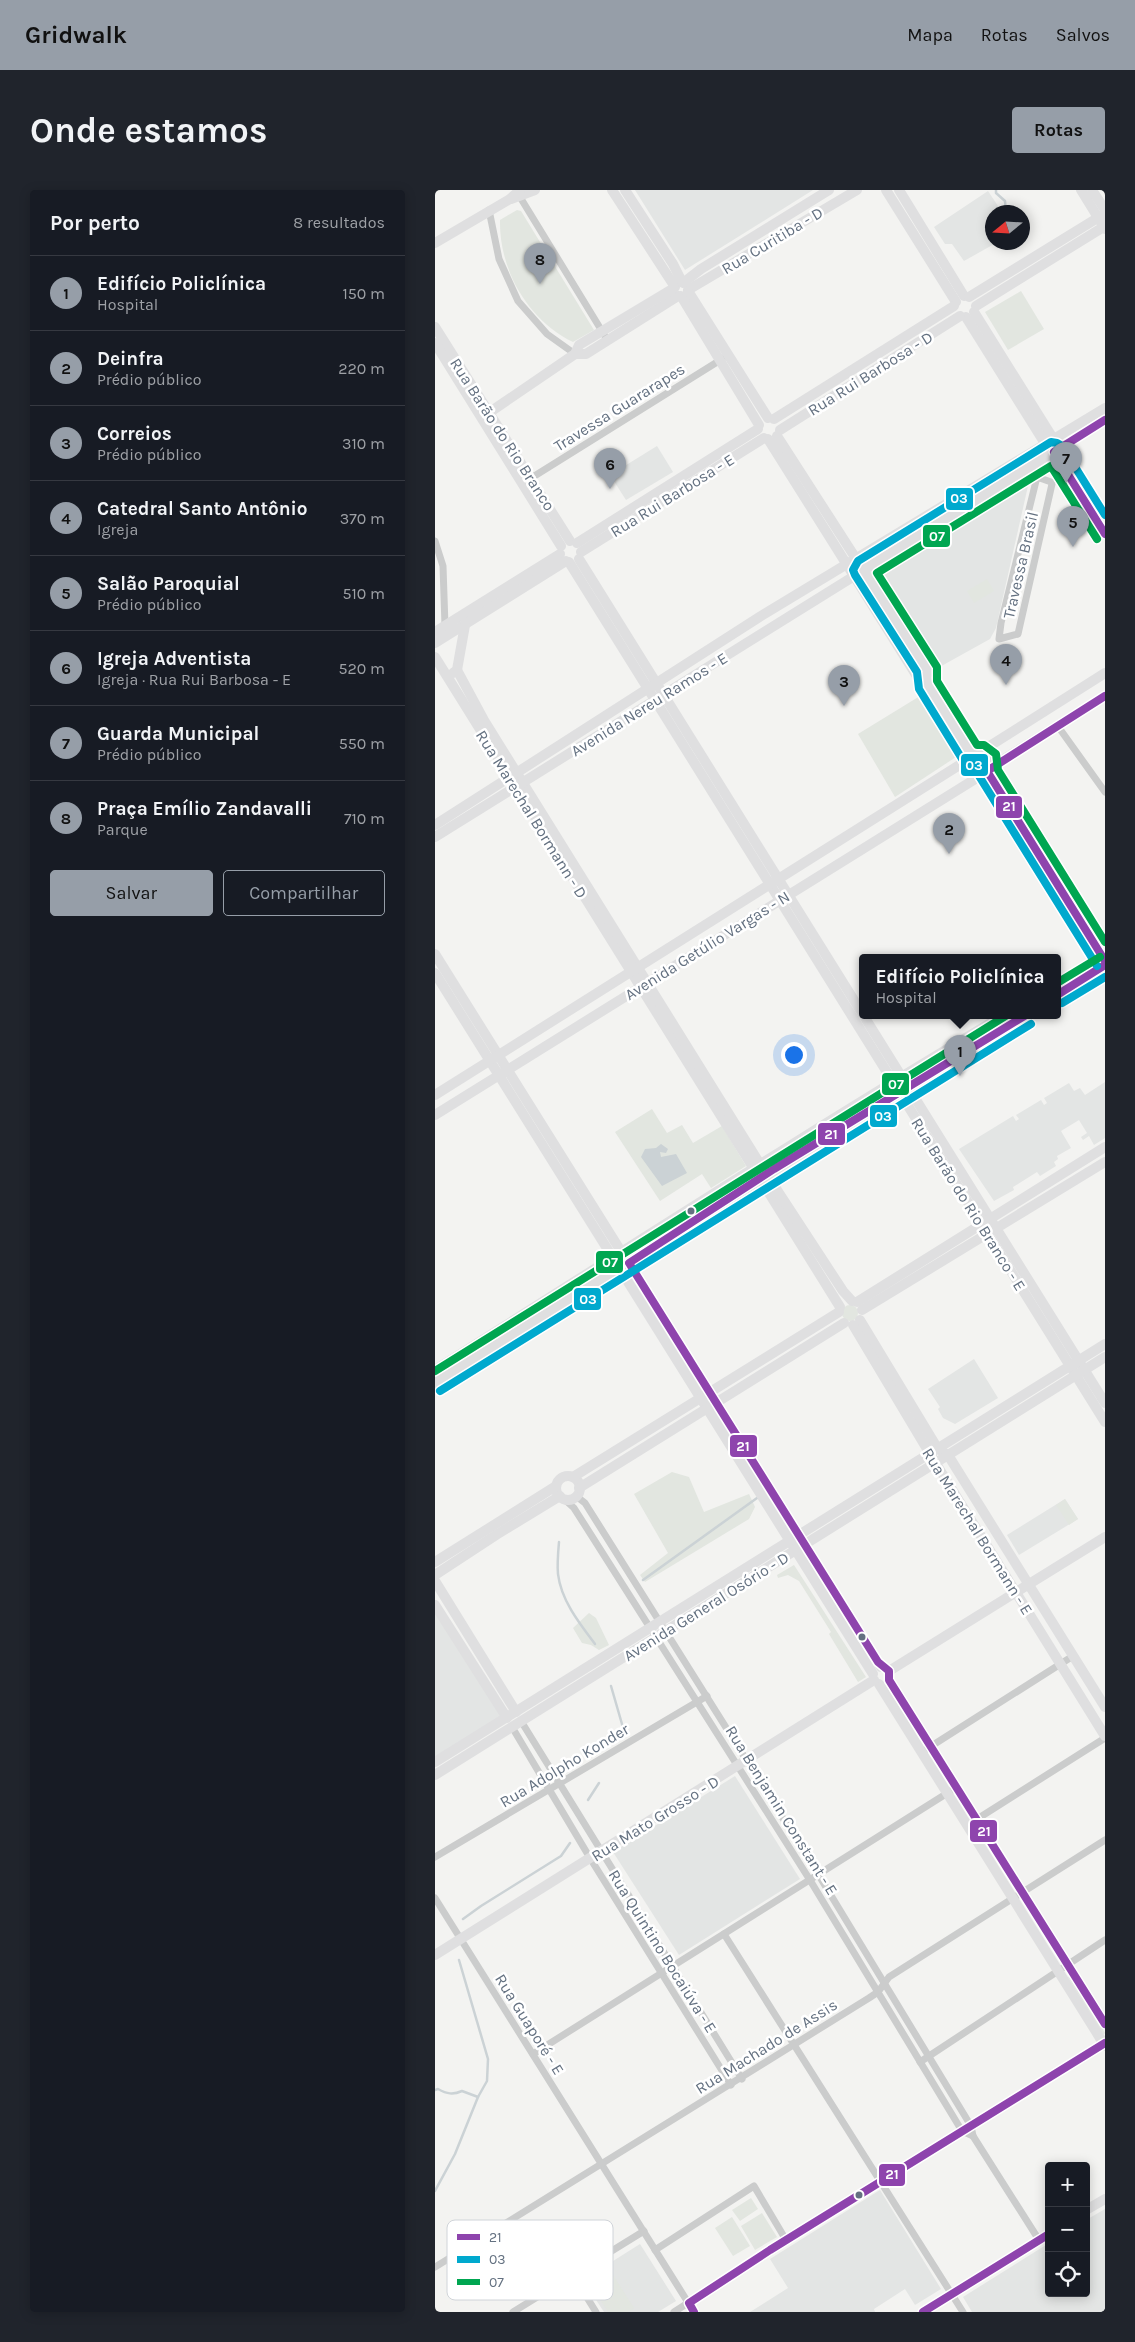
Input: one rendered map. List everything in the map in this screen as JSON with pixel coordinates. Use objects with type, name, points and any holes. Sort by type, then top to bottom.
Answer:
[{"type":"street","points":[[435,243],[517,195],[535,190]]},
{"type":"street","points":[[613,190],[681,289],[729,354],[751,390],[771,418],[779,423],[768,433]]},
{"type":"street","points":[[625,190],[673,264],[681,289],[719,360],[741,395],[768,433],[857,559],[929,672],[921,681],[847,565],[768,433]]},
{"type":"street","name":"Rua Curitiba - D","points":[[681,289],[701,269],[829,190]]},
{"type":"street","name":"Rua Curitiba - D","points":[[681,289],[857,190]]},
{"type":"street","points":[[886,190],[927,245]]},
{"type":"street","points":[[899,190],[927,245],[961,300]]},
{"type":"street","points":[[1081,190],[1104,220]]},
{"type":"street","points":[[1092,190],[1104,220]]},
{"type":"street","points":[[517,195],[609,341]]},
{"type":"street","points":[[489,210],[499,258],[518,301],[547,334],[575,354],[585,354],[609,341],[681,289]]},
{"type":"street","name":"Rua Rui Barbosa - D","points":[[768,433],[771,418],[961,300],[1104,220]]},
{"type":"street","name":"Rua Rui Barbosa - D","points":[[768,433],[969,313],[1104,220]]},
{"type":"street","points":[[490,412],[575,354],[579,345],[681,289]]},
{"type":"street","points":[[961,300],[974,301],[969,313]]},
{"type":"street","points":[[961,300],[956,312],[969,313]]},
{"type":"street","points":[[969,313],[1054,452]]},
{"type":"street","name":"Rua Barão do Rio Branco","points":[[435,327],[490,412],[527,480],[570,552],[653,683]]},
{"type":"street","name":"Rua Barão do Rio Branco","points":[[435,344],[527,480]]},
{"type":"street","name":"Travessa Guararapes","points":[[527,480],[729,354]]},
{"type":"street","points":[[741,395],[751,390]]},
{"type":"street","name":"Avenida Nereu Ramos - E","points":[[435,825],[653,683],[1105,408]]},
{"type":"street","name":"Avenida Nereu Ramos - E","points":[[435,837],[1105,420]]},
{"type":"street","name":"Rua Rui Barbosa - E","points":[[435,632],[768,433]]},
{"type":"street","name":"Travessa Brasil","points":[[1031,466],[1037,477],[1052,484],[1018,634],[999,639],[1001,623],[1037,477]]},
{"type":"street","points":[[435,540],[443,566],[445,626]]},
{"type":"street","name":"Rua Rui Barbosa - E","points":[[435,643],[570,552]]},
{"type":"street","name":"Rua Barão do Rio Branco","points":[[570,552],[632,663],[653,683]]},
{"type":"street","points":[[447,677],[457,670],[465,624]]},
{"type":"street","name":"Rua Marechal Bormann - D","points":[[435,657],[513,775],[644,985]]},
{"type":"street","name":"Rua Marechal Bormann - D","points":[[457,670],[513,775]]},
{"type":"street","name":"Avenida Getúlio Vargas - N","points":[[435,1095],[1105,673]]},
{"type":"street","points":[[926,676],[929,685],[973,756],[987,759],[984,773],[1102,963]]},
{"type":"street","name":"Rua Barão do Rio Branco - E","points":[[653,683],[659,697],[1077,1368],[1105,1422]]},
{"type":"street","name":"Avenida Getúlio Vargas - N","points":[[435,1115],[1105,696]]},
{"type":"street","points":[[1057,725],[1105,792]]},
{"type":"street","points":[[973,756],[967,766],[970,772],[984,773]]},
{"type":"street","points":[[1096,782],[1105,784]]},
{"type":"street","points":[[435,954],[503,1073],[797,1543],[837,1617],[875,1680],[1105,2044],[786,2240],[675,2312]]},
{"type":"street","points":[[1061,981],[1102,963]]},
{"type":"street","points":[[1061,992],[1102,963]]},
{"type":"street","points":[[435,973],[494,1058]]},
{"type":"street","name":"Rua Marechal Bormann - E","points":[[644,985],[775,1196],[839,1309],[839,1316],[855,1314]]},
{"type":"street","points":[[435,1370],[896,1079],[997,1019]]},
{"type":"street","points":[[435,1383],[624,1266],[902,1089],[1019,1019]]},
{"type":"street","points":[[435,1562],[560,1494],[578,1492],[855,1314],[1105,1162],[1101,1150],[986,1222],[855,1314]]},
{"type":"street","name":"Rua Marechal Bormann - E","points":[[775,1196],[843,1291],[974,1525],[1093,1717],[1102,1724],[1105,1737]]},
{"type":"street","points":[[573,1477],[705,1396],[839,1309],[847,1301],[855,1314]]},
{"type":"street","name":"Avenida General Osório - D","points":[[948,1455],[1077,1368],[1105,1344]]},
{"type":"street","name":"Avenida General Osório - D","points":[[435,1775],[514,1720],[934,1455],[1077,1368],[1105,1357]]},
{"type":"street","name":"Rua Barão do Rio Branco - E","points":[[1077,1368],[1105,1403]]},
{"type":"street","name":"Rua Marechal Bormann - E","points":[[934,1455],[948,1455],[1105,1708]]},
{"type":"street","points":[[560,1494],[561,1478],[567,1476],[577,1480],[578,1492]]},
{"type":"street","name":"Rua Benjamin Constant - E","points":[[578,1492],[659,1630],[698,1702],[831,1914],[962,2131]]},
{"type":"street","points":[[435,1575],[560,1494]]},
{"type":"street","name":"Rua Benjamin Constant - E","points":[[560,1494],[574,1508],[707,1696],[929,2056],[971,2126],[973,2136],[1039,2240]]},
{"type":"street","points":[[974,1525],[987,1517]]},
{"type":"street","points":[[875,1680],[885,1684],[887,1673],[1105,1537]]},
{"type":"street","points":[[797,1543],[847,1612],[887,1673],[1105,2024]]},
{"type":"street","name":"Rua Quintino Bocaiúva - E","points":[[435,1581],[485,1662],[549,1789],[731,2085]]},
{"type":"street","name":"Rua Quintino Bocaiúva - E","points":[[435,1605],[475,1668],[559,1783],[742,2079]]},
{"type":"street","points":[[837,1617],[847,1612]]},
{"type":"street","points":[[922,1752],[1073,1656]]},
{"type":"street","points":[[475,1668],[485,1662]]},
{"type":"street","points":[[875,1680],[876,1669],[887,1673]]},
{"type":"street","name":"Rua Mato Grosso - D","points":[[435,1955],[875,1680]]},
{"type":"street","name":"Rua Adolpho Konder","points":[[435,1857],[707,1696]]},
{"type":"street","points":[[1093,1717],[1105,1708]]},
{"type":"street","name":"Avenida General Osório - D","points":[[435,1762],[514,1720]]},
{"type":"street","points":[[967,1826],[1105,1737]]},
{"type":"street","points":[[533,2054],[957,1787]]},
{"type":"street","name":"Rua Machado de Assis","points":[[511,2220],[795,2046],[877,1992],[889,1977],[1105,1840]]},
{"type":"street","name":"Rua Guaporé - E","points":[[435,1898],[694,2312]]},
{"type":"street","points":[[831,1914],[839,1909]]},
{"type":"street","points":[[724,1934],[963,2312]]},
{"type":"street","points":[[920,2062],[1105,1940]]},
{"type":"street","points":[[695,2027],[706,2020]]},
{"type":"street","points":[[962,2131],[973,2136]]},
{"type":"street","points":[[655,2250],[754,2186],[786,2240]]},
{"type":"street","points":[[1090,2208],[1105,2199]]},
{"type":"street","points":[[613,2250],[644,2231]]},
{"type":"street","points":[[923,2312],[1045,2236]]},
{"type":"street","name":"Rua Machado de Assis","points":[[435,2267],[447,2260]]},
{"type":"street","points":[[513,2312],[532,2300]]},
{"type":"street","points":[[589,2300],[596,2312]]},
{"type":"shaded area","points":[[635,190],[813,190],[685,270]]},
{"type":"shaded area","points":[[988,191],[997,205],[985,205],[985,249],[964,261],[952,244],[945,244],[934,227]]},
{"type":"shaded area","points":[[517,210],[521,211],[594,330],[573,342],[542,321],[519,292],[511,275],[501,239],[500,220]]},
{"type":"shaded area","points":[[1021,291],[1044,329],[1008,350],[985,312]]},
{"type":"shaded area","points":[[657,446],[673,472],[626,500],[610,475]]},
{"type":"shaded area","points":[[1030,477],[996,628],[990,639],[936,669],[876,573]]},
{"type":"shaded area","points":[[987,579],[994,591],[974,603],[967,591]]},
{"type":"shaded area","points":[[920,696],[956,757],[895,797],[858,734]]},
{"type":"shaded area","points":[[977,758],[981,758],[985,764],[981,770],[977,770],[973,766],[973,762]]},
{"type":"shaded area","points":[[1105,1082],[1105,1138],[1094,1145],[1089,1136],[1083,1140],[1081,1137],[1087,1133],[1079,1120],[1061,1131],[1071,1148],[1057,1156],[1058,1159],[1054,1162],[1056,1166],[1040,1176],[1037,1172],[1013,1187],[1014,1190],[994,1201],[959,1149],[1013,1116],[1016,1121],[1019,1119],[1016,1115],[1041,1100],[1044,1105],[1047,1103],[1044,1098],[1069,1083],[1074,1091],[1080,1088],[1085,1095]]},
{"type":"shaded area","points":[[652,1109],[667,1133],[682,1125],[693,1143],[722,1126],[746,1166],[711,1188],[702,1174],[660,1201],[615,1132]]},
{"type":"shaded area","points":[[661,1144],[668,1149],[666,1153],[660,1152],[661,1157],[676,1154],[687,1173],[662,1186],[641,1157],[645,1149],[656,1148]]},
{"type":"shaded area","points":[[850,1305],[858,1313],[850,1321],[842,1313]]},
{"type":"shaded area","points":[[974,1359],[998,1398],[955,1424],[943,1418],[938,1409],[940,1407],[928,1389]]},
{"type":"shaded area","points":[[672,1472],[689,1477],[704,1512],[749,1494],[755,1507],[749,1519],[645,1582],[640,1575],[668,1553],[634,1494]]},
{"type":"shaded area","points":[[1065,1499],[1078,1519],[1019,1555],[1007,1535]]},
{"type":"shaded area","points":[[1065,1499],[1078,1519],[1069,1525],[1056,1505]]},
{"type":"shaded area","points":[[794,1565],[866,1677],[858,1682],[829,1634],[831,1632],[799,1581],[788,1575],[778,1578],[777,1575]]},
{"type":"shaded area","points":[[435,1608],[503,1716],[435,1759]]},
{"type":"shaded area","points":[[589,1613],[596,1618],[609,1645],[599,1650],[591,1645],[582,1643],[573,1628]]},
{"type":"shaded area","points":[[735,1776],[800,1879],[679,1955],[613,1852]]},
{"type":"shaded area","points":[[1070,1976],[1105,2033],[1103,2035],[1068,1977]]},
{"type":"shaded area","points":[[880,2190],[941,2289],[915,2305],[905,2289],[874,2309],[875,2312],[750,2312],[788,2288],[770,2259]]},
{"type":"shaded area","points":[[751,2198],[758,2209],[740,2221],[732,2210]]},
{"type":"shaded area","points":[[1105,2209],[1105,2312],[972,2312],[963,2297],[1045,2246],[1045,2297],[1090,2297],[1090,2218]]},
{"type":"shaded area","points":[[762,2213],[777,2237],[755,2250],[741,2226]]},
{"type":"shaded area","points":[[732,2217],[750,2246],[733,2256],[715,2228]]},
{"type":"shaded area","points":[[640,2244],[676,2301],[658,2312],[604,2312],[596,2300],[613,2300],[613,2261]]},
{"type":"shaded area","points":[[613,2275],[634,2308],[628,2312],[608,2312],[600,2300],[613,2300]]},
{"type":"waterway","points":[[996,190],[996,193],[1005,201],[1005,205]]},
{"type":"waterway","points":[[643,1580],[757,1498]]},
{"type":"waterway","points":[[559,1542],[558,1570],[563,1593],[572,1611],[595,1644]]},
{"type":"waterway","points":[[611,1686],[624,1731]]},
{"type":"waterway","points":[[588,1800],[599,1783]]},
{"type":"waterway","points":[[463,1919],[561,1856],[570,1843]]},
{"type":"waterway","points":[[435,2191],[455,2154],[478,2097],[487,2081],[488,2059],[459,1960]]},
{"type":"waterway","points":[[435,2090],[438,2089],[450,2093],[462,2091],[478,2097]]},
{"type":"transit line","name":"21","points":[[1105,420],[1054,452],[1105,534]]},
{"type":"transit line","name":"03","points":[[1097,966],[979,776],[978,765],[970,766],[964,762],[919,689],[917,672],[853,570],[858,561],[1051,442],[1062,446],[1105,515]]},
{"type":"transit line","name":"07","points":[[1097,539],[1051,466],[877,573],[937,667],[937,681],[977,745],[984,745],[996,754],[998,770],[1105,942]]},
{"type":"transit line","name":"21","points":[[1105,696],[987,771],[1105,961]]},
{"type":"transit line","name":"07","points":[[1061,981],[1100,957]]},
{"type":"transit line","name":"21","points":[[1061,992],[1105,965]]},
{"type":"transit line","name":"03","points":[[1062,1003],[1105,977]]},
{"type":"transit line","name":"07","points":[[435,1371],[1001,1019]]},
{"type":"transit line","name":"21","points":[[1019,1019],[774,1169],[629,1263],[878,1662],[889,1671],[889,1680],[1105,2024]]},
{"type":"transit line","name":"03","points":[[440,1391],[1031,1024]]},
{"type":"transit line","name":"21","points":[[694,2312],[689,2303],[770,2250],[1105,2043]]},
{"type":"transit line","name":"21","points":[[923,2312],[1045,2236]]},
{"type":"place","name":"Praça Emílio Zandavalli","points":[[540,284]]},
{"type":"place","name":"Guarda Municipal","points":[[1066,483]]},
{"type":"place","name":"Igreja Adventista","points":[[610,489]]},
{"type":"place","name":"Salão Paroquial","points":[[1073,547]]},
{"type":"place","name":"Catedral Santo Antônio","points":[[1006,685]]},
{"type":"place","name":"Correios","points":[[844,706]]},
{"type":"place","name":"Deinfra","points":[[949,854]]},
{"type":"place","name":"Edifício Policlínica","points":[[960,1076]]}]
